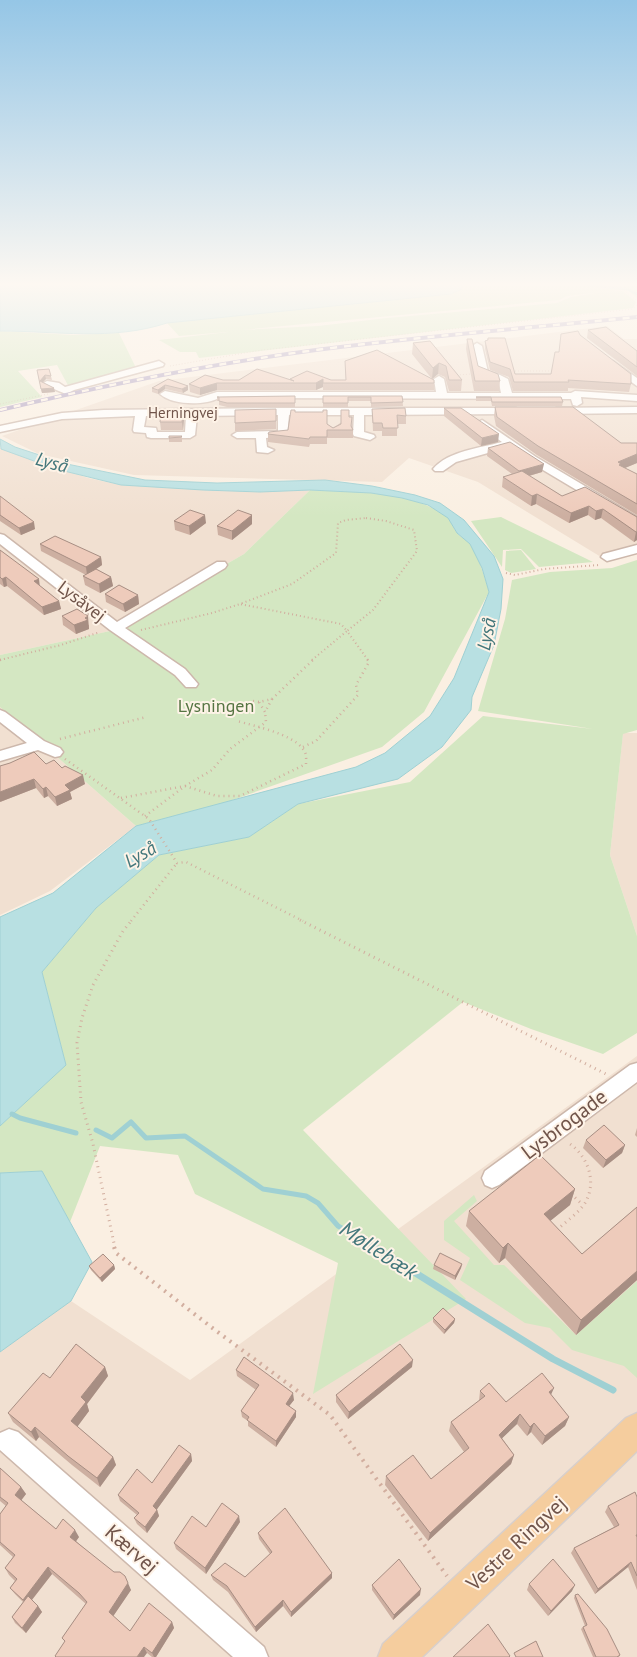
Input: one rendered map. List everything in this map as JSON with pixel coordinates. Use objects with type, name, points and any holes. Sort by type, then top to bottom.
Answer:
[{"type":"main road","name":"Vestre Ringvej","points":[[396,1657],[637,1429]]},
{"type":"street","points":[[481,362],[484,375],[494,376],[504,381],[507,395]]},
{"type":"street","points":[[611,362],[637,383]]},
{"type":"street","points":[[66,416],[67,393],[70,388],[163,365]]},
{"type":"street","points":[[439,379],[442,396]]},
{"type":"street","points":[[574,381],[572,392],[575,395],[580,410]]},
{"type":"street","points":[[46,384],[55,385],[67,393]]},
{"type":"street","points":[[394,384],[396,395]]},
{"type":"street","points":[[165,394],[186,400],[209,401],[217,395],[575,395],[637,398]]},
{"type":"street","points":[[307,396],[307,411]]},
{"type":"street","points":[[542,411],[637,410]]},
{"type":"street","points":[[237,435],[283,434],[284,411]]},
{"type":"street","points":[[334,411],[334,423]]},
{"type":"street","points":[[359,411],[358,434],[370,437]]},
{"type":"street","points":[[474,411],[480,422],[532,459],[637,522]]},
{"type":"street","name":"Herningvej","points":[[0,429],[66,416],[141,412],[523,411]]},
{"type":"street","points":[[141,412],[138,430],[152,430],[151,435],[190,434],[192,412]]},
{"type":"street","points":[[261,435],[261,450],[268,450]]},
{"type":"street","points":[[439,469],[452,460],[511,444]]},
{"type":"street","name":"Lysåvej","points":[[0,538],[120,630],[126,622],[221,564]]},
{"type":"street","points":[[606,561],[637,550]]},
{"type":"street","points":[[120,630],[180,672],[191,684]]},
{"type":"street","points":[[0,715],[39,745],[55,752]]},
{"type":"street","points":[[0,756],[39,745]]},
{"type":"street","name":"Lysbrogade","points":[[492,1178],[629,1076]]},
{"type":"street","name":"Kærvej","points":[[9,1441],[254,1657]]},
{"type":"path","points":[[163,365],[181,362]]},
{"type":"path","points":[[439,379],[483,372],[554,371],[566,380],[574,381]]},
{"type":"path","points":[[0,404],[67,393]]},
{"type":"path","points":[[0,660],[120,630],[212,613],[292,584],[336,553],[338,549],[335,536],[336,529],[338,523],[345,519],[357,517],[401,524],[414,530],[417,551],[373,610],[300,670],[272,698],[266,712],[266,722],[260,728],[230,749],[212,770],[185,786],[145,816]]},
{"type":"path","points":[[506,573],[515,575],[544,569],[606,561]]},
{"type":"path","points":[[240,604],[341,624],[345,626],[369,662],[356,685],[358,696],[316,741],[303,747]]},
{"type":"path","points":[[253,701],[258,702],[272,698]]},
{"type":"path","points":[[258,702],[266,712]]},
{"type":"path","points":[[39,745],[146,717]]},
{"type":"path","points":[[121,798],[185,786],[217,796],[240,796],[306,764],[303,747],[260,728],[237,721]]},
{"type":"path","points":[[55,752],[149,819],[175,861]]},
{"type":"path","points":[[175,861],[186,862],[254,895],[450,997],[629,1076]]},
{"type":"path","points":[[175,861],[123,931],[94,986],[82,1018],[77,1043],[81,1102],[93,1144],[116,1253],[215,1330],[330,1414],[461,1595]]},
{"type":"path","points":[[551,1236],[587,1200],[589,1186],[588,1164],[582,1153],[555,1131]]},
{"type":"path","points":[[569,1192],[583,1205]]},
{"type":"shaded area","points":[[311,362],[637,362],[637,551],[601,557],[478,482],[409,458],[382,482],[134,475],[39,454],[2,436],[159,381]]},
{"type":"shaded area","points":[[0,448],[88,478],[121,485],[260,492],[310,490],[244,554],[110,631],[0,655]]},
{"type":"shaded area","points":[[0,707],[136,826],[50,891],[0,915]]},
{"type":"shaded area","points":[[623,733],[637,733],[637,936],[610,855]]},
{"type":"shaded area","points":[[637,1056],[637,1657],[0,1657],[0,1352],[71,1301],[190,1380]]},
{"type":"green space","points":[[0,362],[133,362],[138,372],[70,389],[57,365],[18,371],[42,397],[0,407]]},
{"type":"green space","name":"Lysningen","points":[[310,490],[381,494],[399,497],[433,508],[447,517],[457,533],[470,544],[479,562],[489,592],[424,712],[382,747],[224,803],[136,826],[0,707],[0,655],[110,631],[244,554]]},
{"type":"green space","points":[[501,517],[593,562],[539,567],[521,549],[503,550],[502,567],[471,521]]},
{"type":"green space","points":[[521,550],[536,569],[511,573],[505,570],[506,551]]},
{"type":"green space","points":[[637,560],[637,730],[623,734],[610,855],[637,936],[637,1033],[603,1054],[531,1029],[463,1002],[303,1130],[466,1299],[313,1394],[338,1263],[195,1194],[178,1155],[100,1146],[70,1222],[42,1171],[0,1173],[0,1126],[66,1065],[42,972],[96,908],[159,855],[249,837],[298,804],[410,782],[483,716],[593,729],[478,711],[505,619],[512,580],[550,572],[612,568]]},
{"type":"green space","points":[[474,1195],[477,1201],[454,1221],[494,1265],[504,1265],[576,1335],[637,1281],[637,1378],[624,1366],[572,1350],[550,1328],[525,1323],[460,1280],[470,1258],[444,1240],[444,1221]]},
{"type":"water","name":"Lyså","points":[[0,439],[15,447],[67,464],[145,480],[217,483],[325,480],[372,486],[415,495],[440,503],[464,520],[494,556],[503,579],[501,609],[494,645],[472,697],[471,710],[442,747],[398,779],[298,804],[249,837],[159,855],[96,908],[42,972],[66,1065],[0,1126],[0,917],[53,893],[136,826],[356,767],[385,753],[430,716],[454,678],[489,592],[482,568],[470,544],[457,533],[448,518],[428,505],[371,493],[310,490],[260,492],[121,485],[56,469],[1,449]]},
{"type":"water","points":[[42,1171],[92,1262],[71,1301],[0,1352],[0,1173]]},
{"type":"building","points":[[345,362],[400,362],[434,380],[434,383],[323,383],[323,379],[316,383],[217,383],[200,388],[189,384],[205,375],[223,380],[239,380],[257,369],[294,381],[290,379],[307,371],[331,380],[346,380]]},
{"type":"building","points":[[428,362],[447,362],[462,380],[449,380],[446,366],[439,363],[433,368]]},
{"type":"building","points":[[471,362],[477,362],[478,366],[498,374],[500,381],[475,381]]},
{"type":"building","points":[[491,362],[512,362],[515,374],[551,374],[553,362],[616,362],[631,374],[631,384],[568,380],[569,382],[514,382],[510,369]]},
{"type":"building","points":[[49,369],[51,376],[45,375],[40,381],[54,388],[41,389],[37,370]]},
{"type":"building","points":[[168,379],[188,386],[182,389],[165,385],[158,390],[152,388]]},
{"type":"building","points":[[295,396],[295,403],[227,403],[219,401],[219,397],[217,397]]},
{"type":"building","points":[[323,396],[402,396],[403,402],[371,403],[371,397],[348,397],[348,403],[323,403]]},
{"type":"building","points":[[491,397],[561,397],[563,402],[492,402]]},
{"type":"building","points":[[495,407],[573,407],[621,443],[637,443],[637,454],[618,462],[621,464],[619,465],[637,474],[637,504],[538,446],[497,417]]},
{"type":"building","points":[[405,408],[406,416],[397,415],[398,428],[383,428],[382,423],[373,423],[372,409]]},
{"type":"building","points":[[444,408],[461,408],[499,434],[482,438]]},
{"type":"building","points":[[276,409],[276,421],[235,423],[235,410]]},
{"type":"building","points":[[291,410],[295,410],[295,412],[323,412],[323,410],[327,410],[327,424],[333,428],[341,424],[341,410],[349,410],[349,417],[352,417],[351,426],[353,430],[327,430],[327,437],[310,437],[309,439],[268,434],[269,432],[288,430]]},
{"type":"building","points":[[161,412],[183,412],[182,422],[160,422]]},
{"type":"building","points":[[169,436],[182,436],[169,438]]},
{"type":"building","points":[[510,442],[544,464],[519,471],[488,448]]},
{"type":"building","points":[[522,471],[562,496],[585,487],[637,517],[637,532],[603,509],[596,511],[589,506],[571,513],[537,494],[532,496],[503,477]]},
{"type":"building","points":[[0,496],[34,522],[19,528],[0,515]]},
{"type":"building","points":[[190,510],[205,515],[189,526],[174,521]]},
{"type":"building","points":[[238,510],[252,515],[232,531],[217,526]]},
{"type":"building","points":[[55,536],[101,557],[86,567],[40,544]]},
{"type":"building","points":[[0,550],[39,579],[34,581],[59,601],[42,607],[6,577],[2,579],[0,577]]},
{"type":"building","points":[[96,569],[111,577],[99,584],[83,576]]},
{"type":"building","points":[[119,585],[138,595],[123,604],[105,594]]},
{"type":"building","points":[[77,609],[88,616],[85,618],[88,620],[74,625],[62,616]]},
{"type":"building","points":[[34,752],[46,764],[54,760],[62,768],[65,766],[83,775],[65,785],[70,790],[55,797],[46,787],[43,789],[34,779],[0,792],[0,766]]},
{"type":"building","points":[[604,1125],[625,1145],[606,1160],[586,1140]]},
{"type":"building","points":[[540,1155],[575,1189],[544,1214],[582,1254],[637,1207],[637,1271],[581,1320],[508,1243],[503,1248],[469,1211]]},
{"type":"building","points":[[440,1253],[462,1264],[455,1276],[434,1265]]},
{"type":"building","points":[[103,1254],[114,1265],[100,1278],[89,1266]]},
{"type":"building","points":[[443,1308],[455,1319],[445,1330],[433,1318]]},
{"type":"building","points":[[76,1344],[105,1367],[81,1397],[86,1402],[71,1421],[113,1457],[97,1478],[35,1427],[31,1432],[8,1413],[43,1373],[50,1378]]},
{"type":"building","points":[[400,1344],[413,1360],[349,1412],[336,1395]]},
{"type":"building","points":[[244,1357],[293,1393],[286,1404],[296,1411],[276,1441],[247,1420],[249,1417],[241,1411],[259,1385],[236,1370]]},
{"type":"building","points":[[542,1373],[554,1388],[549,1392],[569,1417],[545,1436],[534,1423],[530,1427],[520,1414],[499,1435],[514,1455],[430,1533],[386,1476],[413,1455],[431,1479],[469,1448],[451,1422],[485,1396],[480,1391],[489,1383],[506,1402]]},
{"type":"building","points":[[179,1445],[191,1454],[153,1506],[157,1510],[145,1527],[134,1518],[139,1513],[118,1495],[137,1469],[152,1483]]},
{"type":"building","points":[[0,1468],[21,1487],[15,1495],[56,1529],[63,1519],[75,1530],[70,1537],[114,1572],[120,1572],[125,1576],[128,1583],[109,1612],[130,1631],[149,1603],[172,1622],[152,1653],[144,1647],[137,1657],[55,1656],[65,1641],[62,1638],[87,1602],[48,1567],[23,1600],[10,1588],[17,1579],[5,1568],[15,1555],[0,1542],[0,1514],[8,1503],[0,1497]]},
{"type":"building","points":[[635,1492],[637,1497],[637,1576],[631,1562],[598,1589],[574,1548],[619,1525],[608,1506]]},
{"type":"building","points":[[222,1503],[239,1516],[205,1568],[174,1543],[192,1516],[206,1527]]},
{"type":"building","points":[[285,1508],[332,1573],[291,1612],[283,1600],[255,1627],[227,1586],[211,1575],[225,1563],[245,1577],[272,1552],[258,1533]]},
{"type":"building","points":[[399,1559],[421,1589],[394,1615],[372,1585]]},
{"type":"building","points":[[553,1559],[575,1585],[551,1611],[529,1584]]},
{"type":"building","points":[[578,1594],[607,1629],[620,1655],[617,1657],[596,1657],[583,1627],[587,1625],[575,1595]]},
{"type":"building","points":[[28,1596],[38,1606],[22,1628],[12,1617]]},
{"type":"building","points":[[488,1624],[509,1657],[453,1657]]},
{"type":"building","points":[[536,1641],[543,1657],[516,1657],[514,1653]]},
{"type":"waterway","name":"Møllebæk","points":[[12,1114],[20,1118],[76,1133]]},
{"type":"waterway","name":"Møllebæk","points":[[96,1130],[112,1138],[131,1122],[146,1138],[185,1136],[263,1189],[306,1196],[318,1203],[338,1226],[377,1248]]},
{"type":"waterway","name":"Møllebæk","points":[[374,1247],[553,1359],[613,1390]]},
{"type":"railway","points":[[0,410],[79,392],[235,362]]}]
